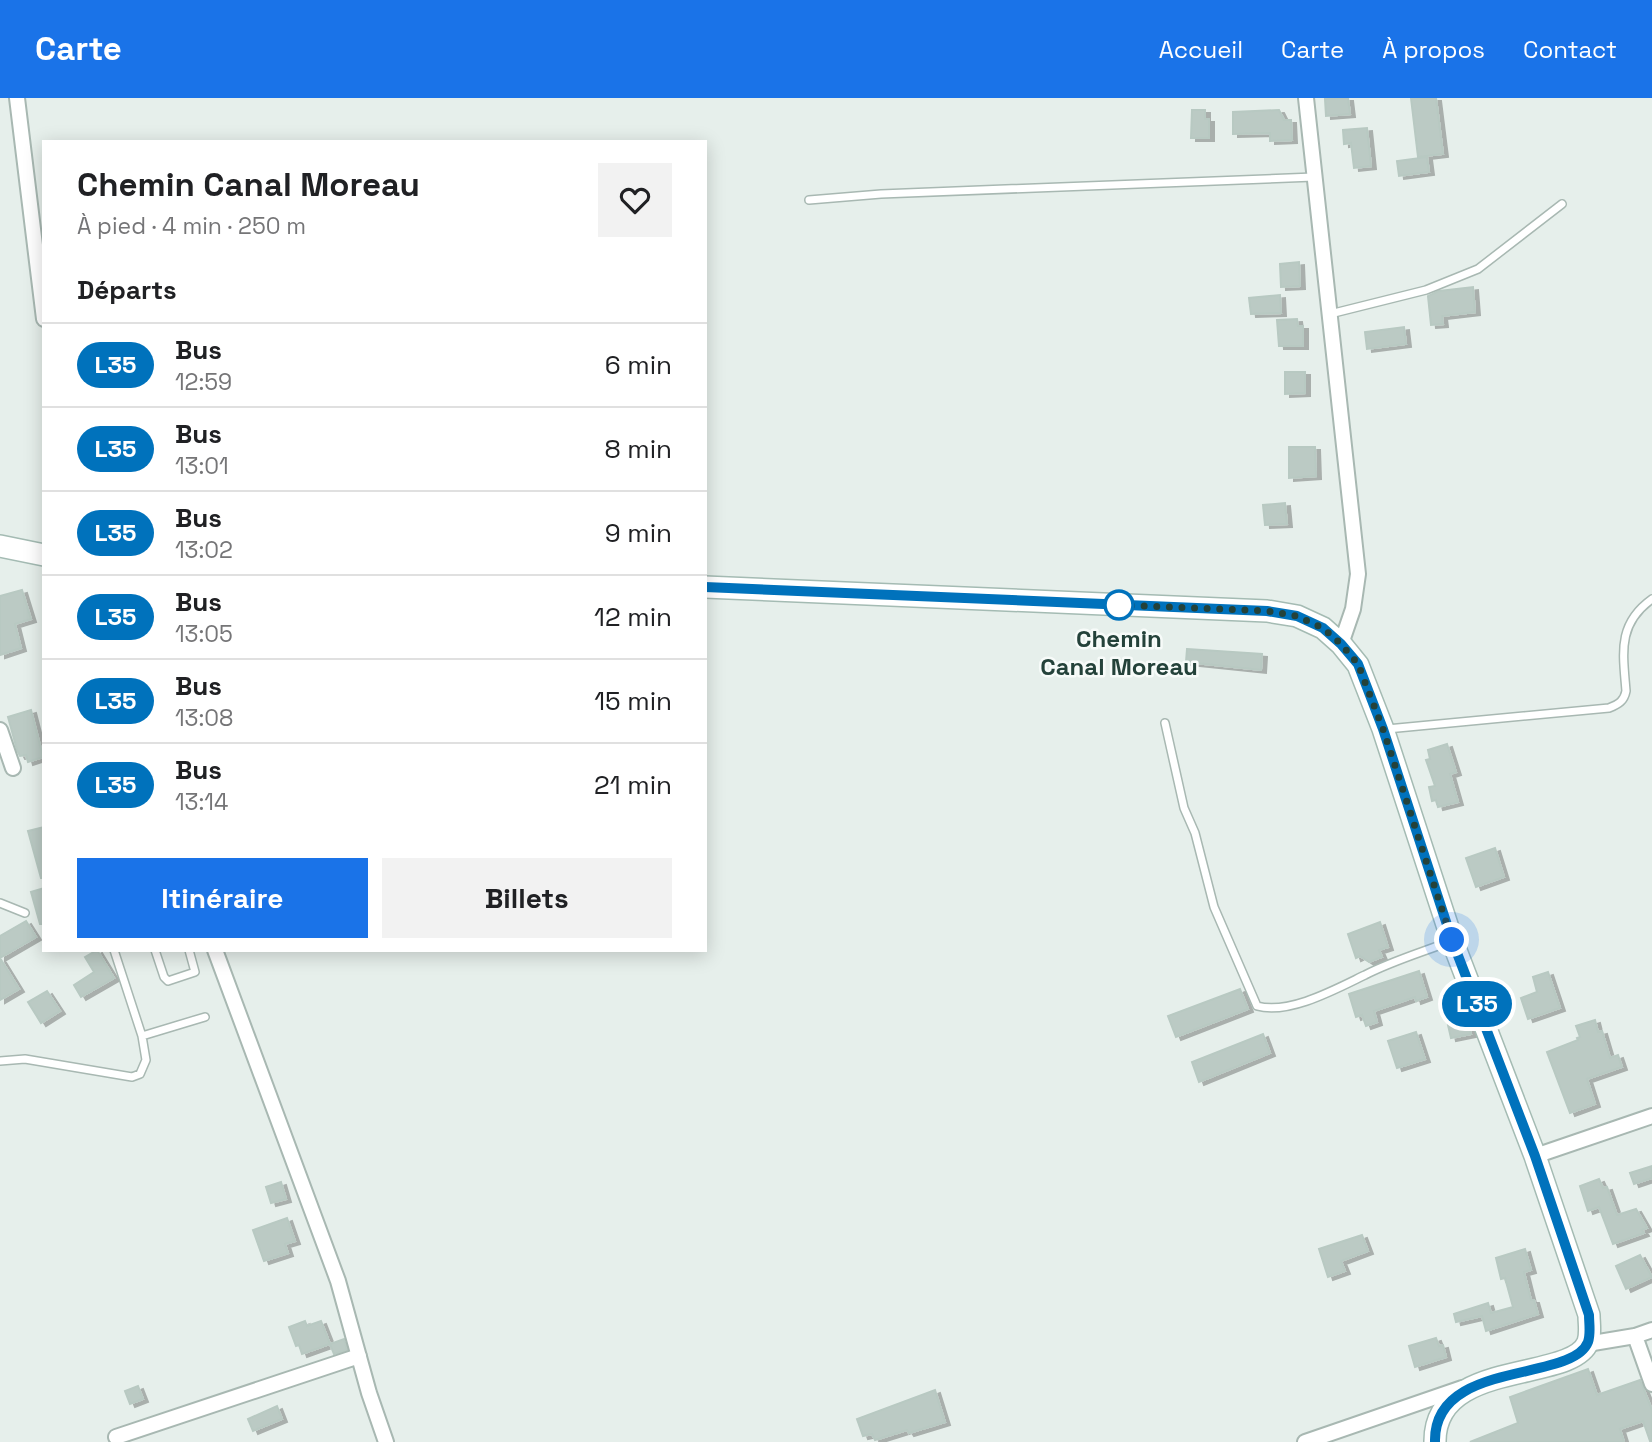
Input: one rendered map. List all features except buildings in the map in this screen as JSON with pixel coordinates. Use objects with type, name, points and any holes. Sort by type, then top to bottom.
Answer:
[{"type":"main road","points":[[0,546],[42,555]]},
{"type":"main road","points":[[707,587],[1267,611],[1297,616],[1323,628],[1341,644],[1358,664],[1383,729],[1452,940],[1535,1156],[1589,1315],[1587,1344],[1572,1357],[1484,1381],[1453,1400],[1441,1415],[1435,1432],[1435,1442]]},
{"type":"street","points":[[17,98],[42,303]]},
{"type":"street","points":[[1306,98],[1358,574],[1353,609],[1341,644]]},
{"type":"street","points":[[0,730],[13,768]]},
{"type":"street","points":[[216,952],[338,1281],[386,1442]]},
{"type":"street","points":[[1535,1156],[1652,1116]]},
{"type":"street","points":[[1587,1344],[1635,1336],[1652,1329]]},
{"type":"street","points":[[1635,1336],[1652,1384]]},
{"type":"street","points":[[116,1437],[359,1356]]},
{"type":"street","points":[[1305,1442],[1484,1381]]},
{"type":"lane","points":[[809,200],[894,193],[1315,177]]},
{"type":"lane","points":[[1330,314],[1426,290],[1478,269],[1562,204]]},
{"type":"lane","points":[[1383,729],[1618,705],[1624,699],[1626,691],[1624,637],[1629,623],[1652,598]]},
{"type":"lane","points":[[1165,723],[1184,808],[1195,834],[1212,898],[1257,1006],[1264,1008],[1291,1005],[1323,995],[1452,940]]},
{"type":"lane","points":[[0,903],[25,913]]},
{"type":"lane","points":[[0,1061],[25,1059],[132,1077],[140,1074],[146,1060],[142,1036],[115,952]]},
{"type":"lane","points":[[156,952],[163,977],[168,981],[195,972],[190,952]]},
{"type":"lane","points":[[142,1036],[205,1017]]},
{"type":"bus line","name":"L35","points":[[707,587],[1267,611],[1297,616],[1323,628],[1341,644],[1358,664],[1383,729],[1452,940],[1535,1156],[1589,1315],[1587,1344],[1572,1357],[1484,1381],[1453,1400],[1441,1415],[1435,1432],[1435,1442]]},
{"type":"place","name":"Chemin Canal Moreau","points":[[1119,605]]},
{"type":"route","points":[[1119,605],[1267,611],[1297,616],[1323,628],[1341,644],[1358,664],[1383,729],[1452,940]]}]
